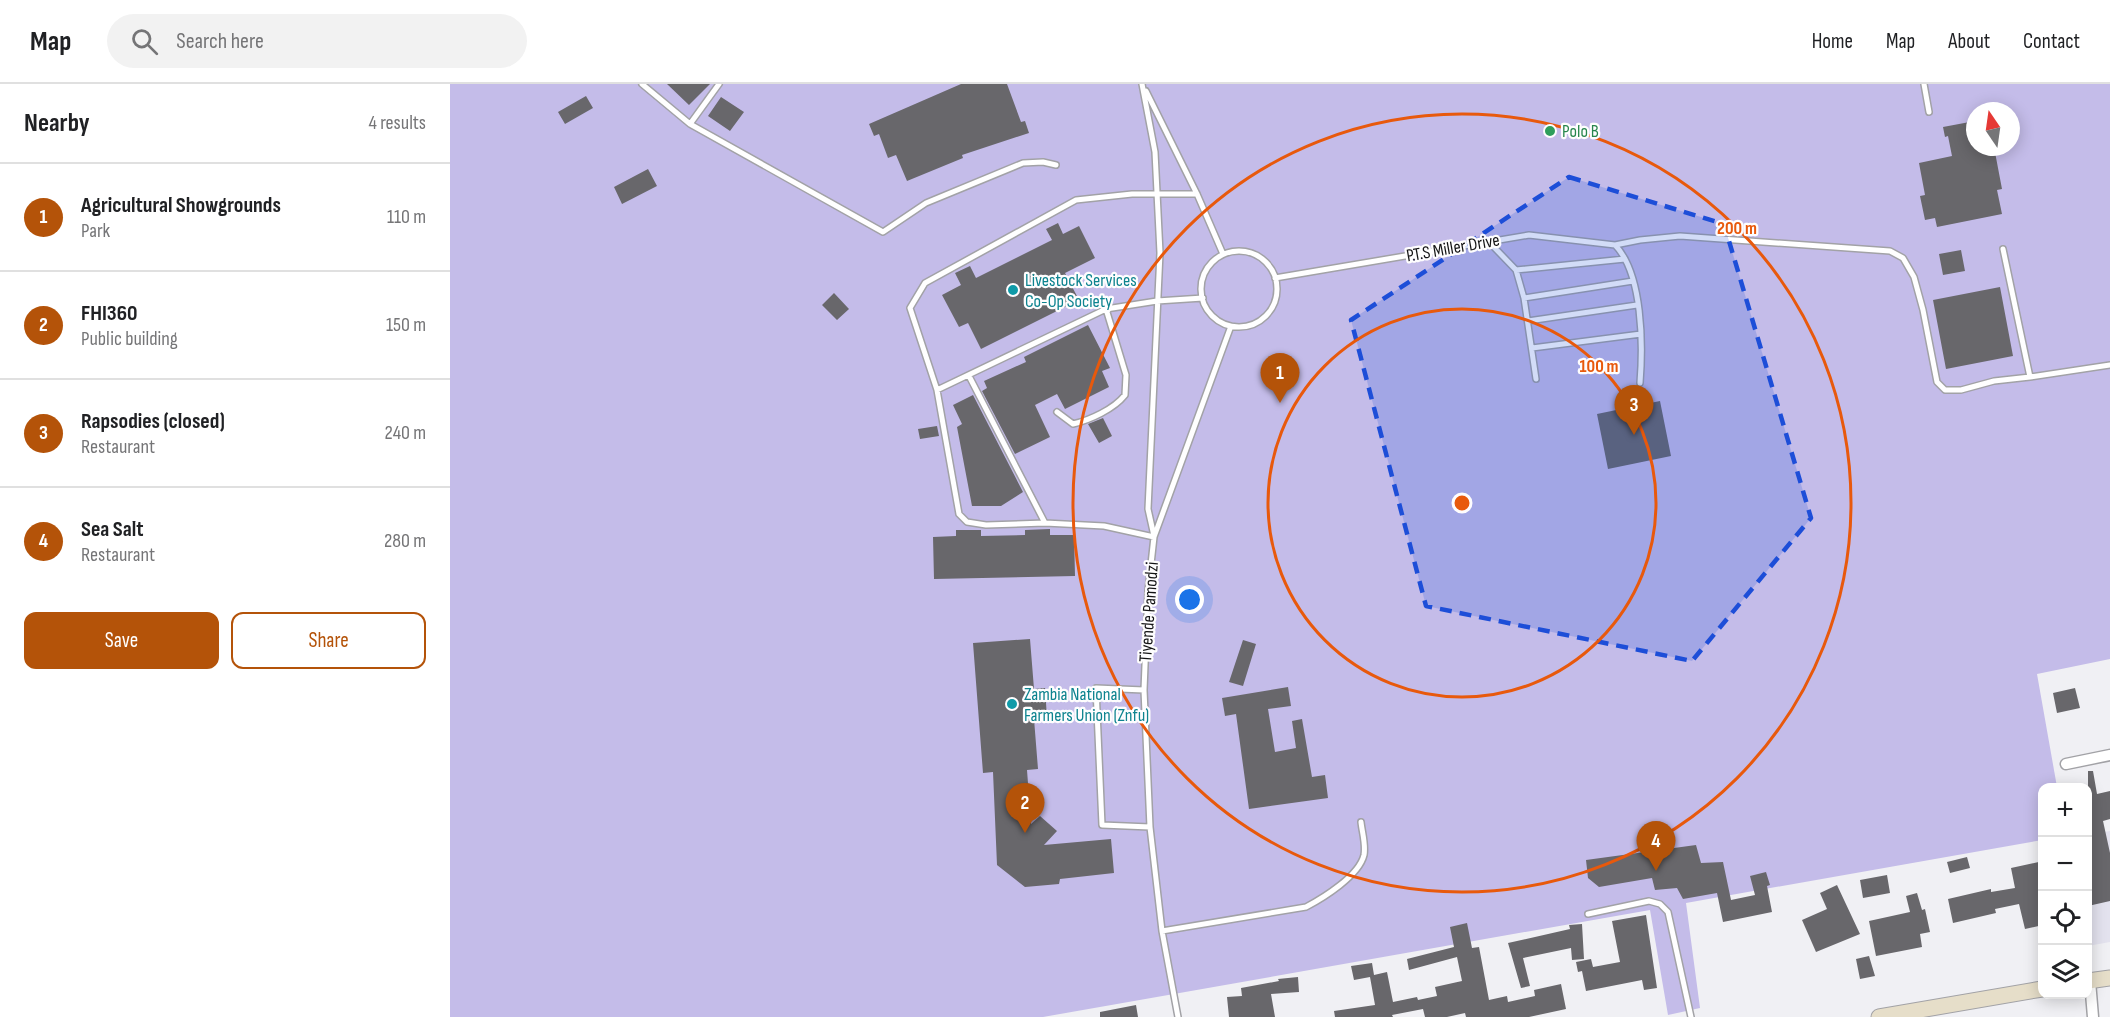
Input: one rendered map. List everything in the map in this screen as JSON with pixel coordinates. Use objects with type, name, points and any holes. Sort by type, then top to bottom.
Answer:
[{"type":"main road","points":[[2092,981],[2110,978]]},
{"type":"main road","points":[[1879,1017],[2038,990]]},
{"type":"street","points":[[2066,764],[2110,755]]},
{"type":"street","points":[[2091,999],[2093,1017]]},
{"type":"lane","points":[[642,84],[690,124],[882,232],[926,203],[1023,163],[1043,162],[1056,165]]},
{"type":"lane","points":[[690,124],[719,84]]},
{"type":"lane","points":[[1142,84],[1155,152],[1158,193],[1160,253],[1148,510],[1154,537],[1104,526],[1045,523],[986,525],[967,522],[958,514],[937,390],[910,308],[925,283],[1076,200],[1158,193],[1197,194]]},
{"type":"lane","points":[[1142,84],[1197,194],[1223,254]]},
{"type":"lane","points":[[1924,84],[1929,112]]},
{"type":"lane","name":"P.T.S Miller Drive","points":[[1275,278],[1529,235],[1615,245],[1680,236],[1890,251],[1903,258],[1914,277],[1937,382],[1946,390],[1961,390],[1994,381],[2110,365]]},
{"type":"lane","points":[[1489,242],[1516,270],[1524,298],[1536,379]]},
{"type":"lane","points":[[1615,245],[1625,259],[1633,281],[1641,334],[1640,383]]},
{"type":"lane","points":[[2003,249],[2030,377]]},
{"type":"lane","points":[[1238,250],[1254,254],[1267,265],[1275,278],[1275,302],[1266,315],[1254,324],[1230,326],[1216,319],[1210,313],[1203,298],[1205,273],[1210,265],[1223,254],[1238,250]]},
{"type":"lane","points":[[1516,270],[1625,259]]},
{"type":"lane","points":[[1524,298],[1633,281]]},
{"type":"lane","points":[[937,390],[1053,332],[1107,309],[1157,301],[1203,298]]},
{"type":"lane","points":[[1528,321],[1637,305]]},
{"type":"lane","points":[[1057,412],[1073,424],[1083,422],[1125,396],[1126,375],[1107,309]]},
{"type":"lane","name":"Tiyende Pamodzi","points":[[1178,1017],[1162,932],[1150,827],[1144,690],[1148,591],[1154,537],[1230,326]]},
{"type":"lane","points":[[1532,348],[1641,334]]},
{"type":"lane","points":[[969,376],[1045,523]]},
{"type":"lane","points":[[1144,690],[1096,688],[1102,825],[1150,827]]},
{"type":"lane","points":[[1162,932],[1306,907],[1343,882],[1359,865],[1363,857],[1361,822]]},
{"type":"lane","points":[[1588,914],[1649,901],[1660,904],[1668,912],[1691,1017]]},
{"type":"highlighted area","points":[[1569,177],[1724,224],[1811,518],[1692,661],[1426,606],[1351,320]]},
{"type":"shaded area","points":[[450,84],[2110,84],[2110,659],[2037,674],[2056,783],[2038,783],[2038,841],[1686,903],[1700,1008],[1668,1015],[1650,910],[1043,1017],[450,1017]]},
{"type":"shaded area","points":[[2110,831],[2110,942],[2092,945],[2092,837],[2092,834]]},
{"type":"building","points":[[667,84],[710,84],[689,105]]},
{"type":"building","points":[[961,84],[1007,84],[1021,122],[1025,121],[1029,133],[962,155],[963,158],[907,181],[896,155],[888,158],[879,134],[874,136],[869,124]]},
{"type":"building","points":[[586,96],[593,108],[565,124],[558,112]]},
{"type":"building","points":[[721,97],[744,112],[730,131],[708,116]]},
{"type":"building","points":[[1966,123],[1966,156],[1996,156],[2002,189],[1997,190],[2002,214],[1937,227],[1935,218],[1925,220],[1920,196],[1925,195],[1919,163],[1952,156],[1948,136],[1945,137],[1943,127]]},
{"type":"building","points":[[648,169],[657,186],[622,204],[614,187]]},
{"type":"building","name":"Livestock Services Co-Op Society","points":[[1058,223],[1063,234],[1079,226],[1095,258],[1065,273],[1079,300],[981,349],[968,323],[959,327],[942,295],[961,285],[955,273],[970,266],[976,278],[1052,240],[1046,229]]},
{"type":"building","points":[[1961,250],[1965,271],[1943,275],[1939,254]]},
{"type":"building","points":[[2000,287],[2013,356],[1946,369],[1933,300]]},
{"type":"building","points":[[834,293],[849,309],[837,320],[822,305]]},
{"type":"building","points":[[1088,325],[1110,368],[1102,371],[1109,387],[1065,409],[1057,394],[1035,405],[1050,437],[1015,454],[982,391],[987,388],[984,381],[1026,362],[1024,357]]},
{"type":"building","points":[[973,395],[1023,492],[1001,506],[972,506],[957,427],[962,424],[953,405]]},
{"type":"building","points":[[1660,401],[1671,456],[1608,469],[1597,414]]},
{"type":"building","points":[[1103,418],[1112,436],[1099,443],[1088,424]]},
{"type":"building","points":[[937,426],[939,436],[920,439],[918,429]]},
{"type":"building","points":[[1050,529],[1050,535],[1074,535],[1075,576],[934,579],[933,537],[956,536],[956,530],[981,530],[981,536],[1025,535],[1025,530]]},
{"type":"building","points":[[1030,639],[1034,689],[1045,688],[1047,718],[1034,719],[1038,769],[1027,770],[1031,824],[1040,816],[1057,831],[1044,845],[1111,839],[1114,873],[1060,879],[1059,884],[1025,887],[997,865],[993,772],[983,773],[973,643]]},
{"type":"building","points":[[1243,640],[1256,644],[1243,686],[1229,682]]},
{"type":"building","points":[[1288,687],[1291,706],[1268,709],[1275,752],[1296,748],[1292,721],[1302,719],[1312,777],[1325,775],[1328,798],[1249,809],[1236,714],[1225,716],[1222,698]]},
{"type":"building","points":[[2075,688],[2080,708],[2057,713],[2053,693]]},
{"type":"building","points":[[2088,771],[2093,771],[2097,794],[2110,791],[2110,819],[2103,821],[2110,853],[2110,901],[2092,905],[2092,783],[2088,783]]},
{"type":"building","points":[[1696,845],[1701,863],[1723,862],[1731,900],[1755,895],[1750,876],[1766,872],[1770,885],[1767,886],[1772,912],[1723,922],[1717,893],[1683,899],[1677,888],[1655,890],[1652,878],[1599,887],[1588,878],[1586,860]]},
{"type":"building","points":[[1967,857],[1970,868],[1950,873],[1947,862]]},
{"type":"building","points":[[2038,862],[2038,926],[2025,929],[2019,904],[1995,909],[1996,913],[1953,923],[1948,899],[1991,889],[1991,892],[2015,888],[2011,868]]},
{"type":"building","points":[[1887,875],[1890,893],[1863,898],[1860,880]]},
{"type":"building","points":[[1837,885],[1860,934],[1816,952],[1802,920],[1827,909],[1820,893]]},
{"type":"building","points":[[1917,893],[1922,910],[1925,909],[1930,932],[1920,934],[1922,947],[1876,956],[1869,921],[1910,912],[1906,896]]},
{"type":"building","points":[[1646,915],[1657,988],[1644,990],[1642,980],[1586,991],[1582,971],[1578,972],[1576,962],[1591,959],[1593,967],[1620,962],[1612,921]]},
{"type":"building","points":[[1467,923],[1472,948],[1479,947],[1489,1000],[1507,996],[1508,1002],[1535,996],[1534,990],[1561,984],[1566,1009],[1529,1017],[1466,1017],[1465,1013],[1447,1017],[1425,1017],[1423,1009],[1392,1015],[1393,1017],[1335,1017],[1334,1011],[1375,1005],[1370,977],[1354,980],[1351,966],[1372,963],[1374,975],[1387,972],[1393,1002],[1437,996],[1435,987],[1462,981],[1457,957],[1409,970],[1407,959],[1454,947],[1450,927]]},
{"type":"building","points":[[1582,924],[1584,959],[1572,960],[1571,948],[1523,958],[1530,986],[1521,988],[1508,943],[1570,929],[1569,925]]},
{"type":"building","points":[[1869,956],[1875,976],[1860,979],[1856,959]]},
{"type":"building","points":[[1298,977],[1299,992],[1271,994],[1275,1017],[1229,1017],[1227,997],[1242,996],[1241,988],[1279,981],[1278,979]]},
{"type":"building","points":[[1136,1005],[1138,1017],[1100,1017],[1100,1012]]},
{"type":"place","name":"Polo B","points":[[1550,131]]},
{"type":"place","name":"Livestock Services Co-Op Society","points":[[1013,290]]},
{"type":"place","name":"Agricultural Showgrounds","points":[[1280,403]]},
{"type":"place","name":"Rapsodies (closed)","points":[[1634,435]]},
{"type":"place","name":"Zambia National Farmers Union (Znfu)","points":[[1012,704]]},
{"type":"place","name":"FHI360","points":[[1025,833]]},
{"type":"place","name":"Sea Salt","points":[[1656,871]]}]
